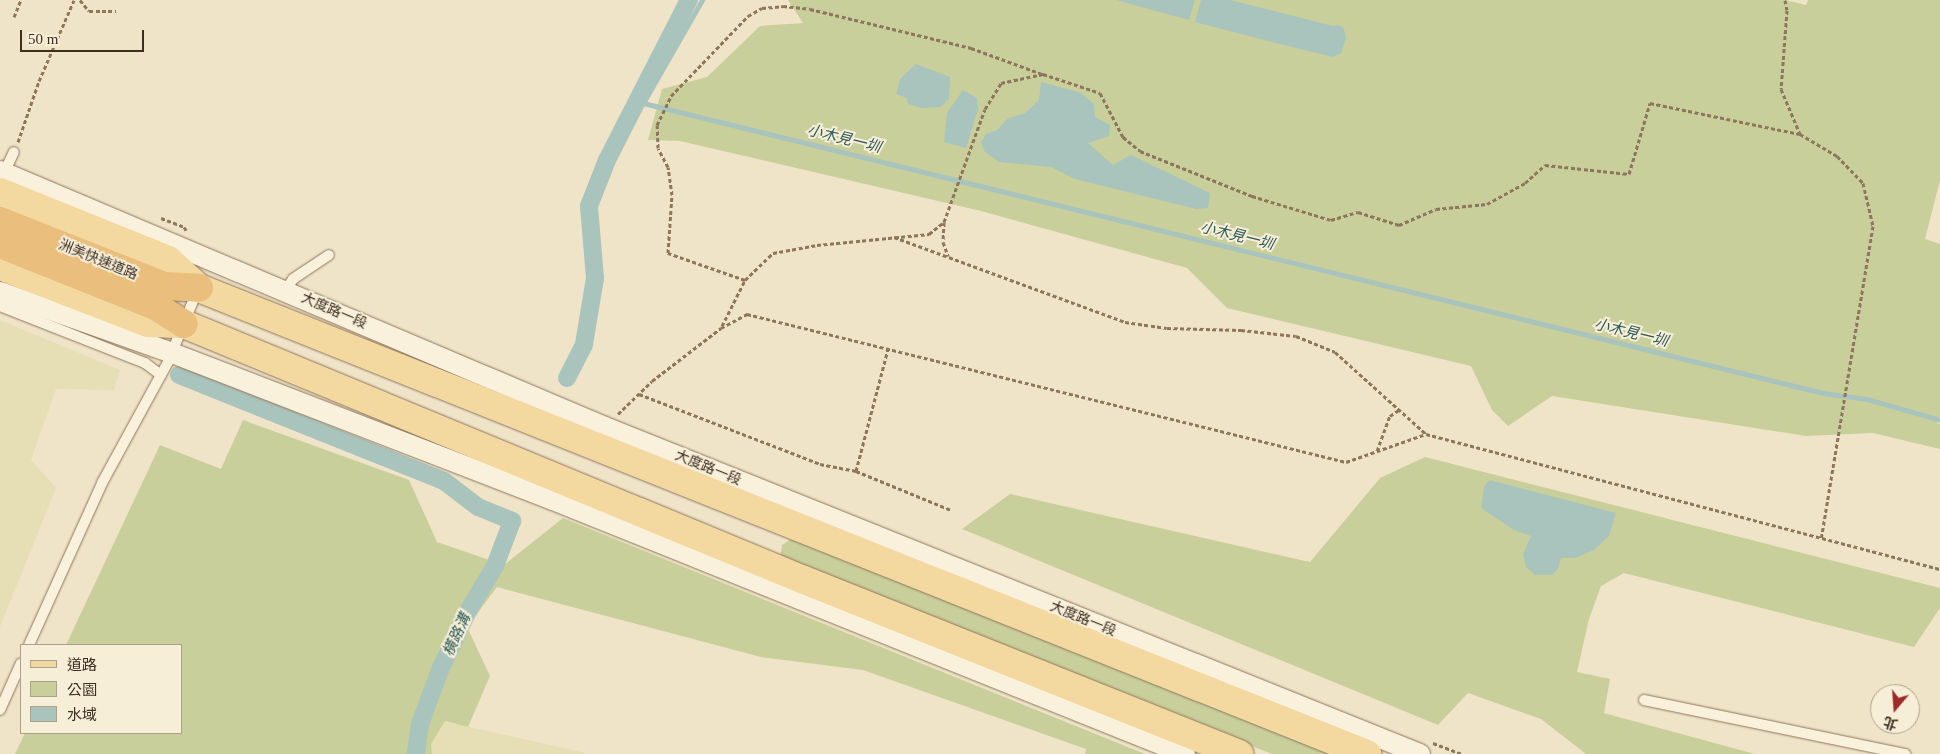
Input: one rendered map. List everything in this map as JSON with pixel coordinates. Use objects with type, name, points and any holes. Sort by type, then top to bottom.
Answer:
[{"type":"highway","name":"洲美快速道路","points":[[0,221],[47,251],[156,306],[184,324]]},
{"type":"highway","name":"洲美快速道路","points":[[0,244],[47,251],[164,286],[199,288]]},
{"type":"main road","name":"大度路一段","points":[[1,179],[168,260],[199,288],[528,408],[1367,754]]},
{"type":"main road","points":[[0,266],[148,323],[184,324],[503,468],[804,580],[1240,754]]},
{"type":"street","name":"大度路一段","points":[[1,179],[285,291],[528,408]]},
{"type":"street","points":[[0,292],[170,357],[503,468]]},
{"type":"street","name":"大度路一段","points":[[578,428],[605,427],[1420,754]]},
{"type":"street","points":[[558,490],[1185,754]]},
{"type":"lane","points":[[1,179],[14,152]]},
{"type":"lane","points":[[285,291],[293,279],[329,255]]},
{"type":"lane","points":[[29,644],[102,484],[170,357],[199,288]]},
{"type":"lane","points":[[0,306],[145,363],[162,373]]},
{"type":"lane","points":[[0,710],[20,665]]},
{"type":"lane","points":[[1644,700],[1905,754]]},
{"type":"path","points":[[14,17],[22,0]]},
{"type":"path","points":[[14,152],[39,81],[74,0]]},
{"type":"path","points":[[80,0],[89,11],[116,11]]},
{"type":"path","points":[[1784,0],[1787,10],[1781,89],[1800,134]]},
{"type":"path","points":[[745,280],[668,253],[672,195],[668,167],[658,148],[657,125],[671,96],[748,16],[762,8],[783,6],[810,9],[971,48],[1100,93],[1123,137],[1140,151],[1252,196],[1332,220],[1358,212],[1399,225],[1436,209],[1487,204],[1525,183],[1545,165],[1629,174],[1650,103],[1800,134],[1836,156],[1863,183],[1873,226],[1821,540]]},
{"type":"path","points":[[948,257],[943,242],[944,222],[985,109],[1001,84],[1043,74]]},
{"type":"path","points":[[721,328],[745,280],[773,253],[893,236],[929,234],[944,222]]},
{"type":"path","points":[[893,236],[1125,322],[1167,328],[1241,330],[1296,336],[1335,352],[1426,434],[1821,540],[1940,568]]},
{"type":"path","points":[[605,427],[639,394],[721,328],[747,314],[1346,462],[1426,434]]},
{"type":"path","points":[[856,471],[888,349]]},
{"type":"path","points":[[639,394],[820,464],[856,471],[951,510]]},
{"type":"path","points":[[1376,452],[1390,416],[1398,410]]},
{"type":"shaded area","points":[[0,320],[120,370],[114,390],[56,389],[31,460],[56,488],[0,627]]},
{"type":"shaded area","points":[[416,715],[590,754],[351,754]]},
{"type":"green space","points":[[788,0],[1785,0],[1806,5],[1808,0],[1940,0],[1940,180],[1925,239],[1940,244],[1940,416],[1937,423],[1940,424],[1940,449],[1873,433],[1806,436],[1552,396],[1508,426],[1492,410],[1471,366],[1227,308],[1187,268],[981,211],[680,141],[648,140],[662,89],[707,77],[760,26],[803,23]]},
{"type":"green space","points":[[243,420],[409,480],[437,542],[504,565],[563,518],[1145,754],[1085,754],[1086,749],[863,670],[761,657],[497,587],[467,627],[490,676],[468,727],[445,721],[431,744],[432,754],[15,754],[25,734],[182,734],[182,644],[66,644],[160,445],[221,469]]},
{"type":"green space","points":[[1425,457],[1940,588],[1940,608],[1914,647],[1624,573],[1601,586],[1589,619],[1577,672],[1610,679],[1604,713],[1755,754],[1586,754],[1541,719],[1468,693],[1438,725],[962,529],[1010,494],[1310,562],[1380,478]]},
{"type":"green space","points":[[791,539],[1334,754],[1272,754],[780,558],[782,545]]},
{"type":"water","points":[[1116,0],[1195,0],[1189,20]]},
{"type":"water","points":[[1201,0],[1230,0],[1333,26],[1339,25],[1344,29],[1346,38],[1341,53],[1333,57],[1195,22]]},
{"type":"water","points":[[916,64],[950,77],[949,99],[941,107],[921,108],[908,104],[907,98],[896,94],[900,79]]},
{"type":"water","points":[[1041,82],[1081,93],[1094,104],[1095,117],[1110,125],[1109,136],[1088,143],[1113,165],[1131,155],[1210,193],[1208,208],[1196,209],[1075,179],[1051,167],[999,162],[985,152],[981,143],[986,134],[997,130],[1007,119],[1025,113],[1039,100]]},
{"type":"water","points":[[963,90],[977,98],[978,109],[966,148],[944,142],[947,113]]},
{"type":"water","points":[[1490,480],[1616,513],[1609,536],[1594,550],[1575,558],[1561,558],[1558,569],[1552,575],[1535,575],[1526,567],[1523,554],[1531,536],[1514,530],[1481,508],[1484,486]]},
{"type":"waterway","points":[[567,378],[584,344],[595,278],[589,206],[607,160],[689,0]]},
{"type":"waterway","name":"小木見一圳","points":[[702,0],[643,103],[1823,393],[1867,399],[1940,420]]},
{"type":"waterway","name":"橫路溝","points":[[179,375],[444,481],[478,507],[512,521],[495,566],[467,613],[440,670],[420,724],[416,754]]}]
